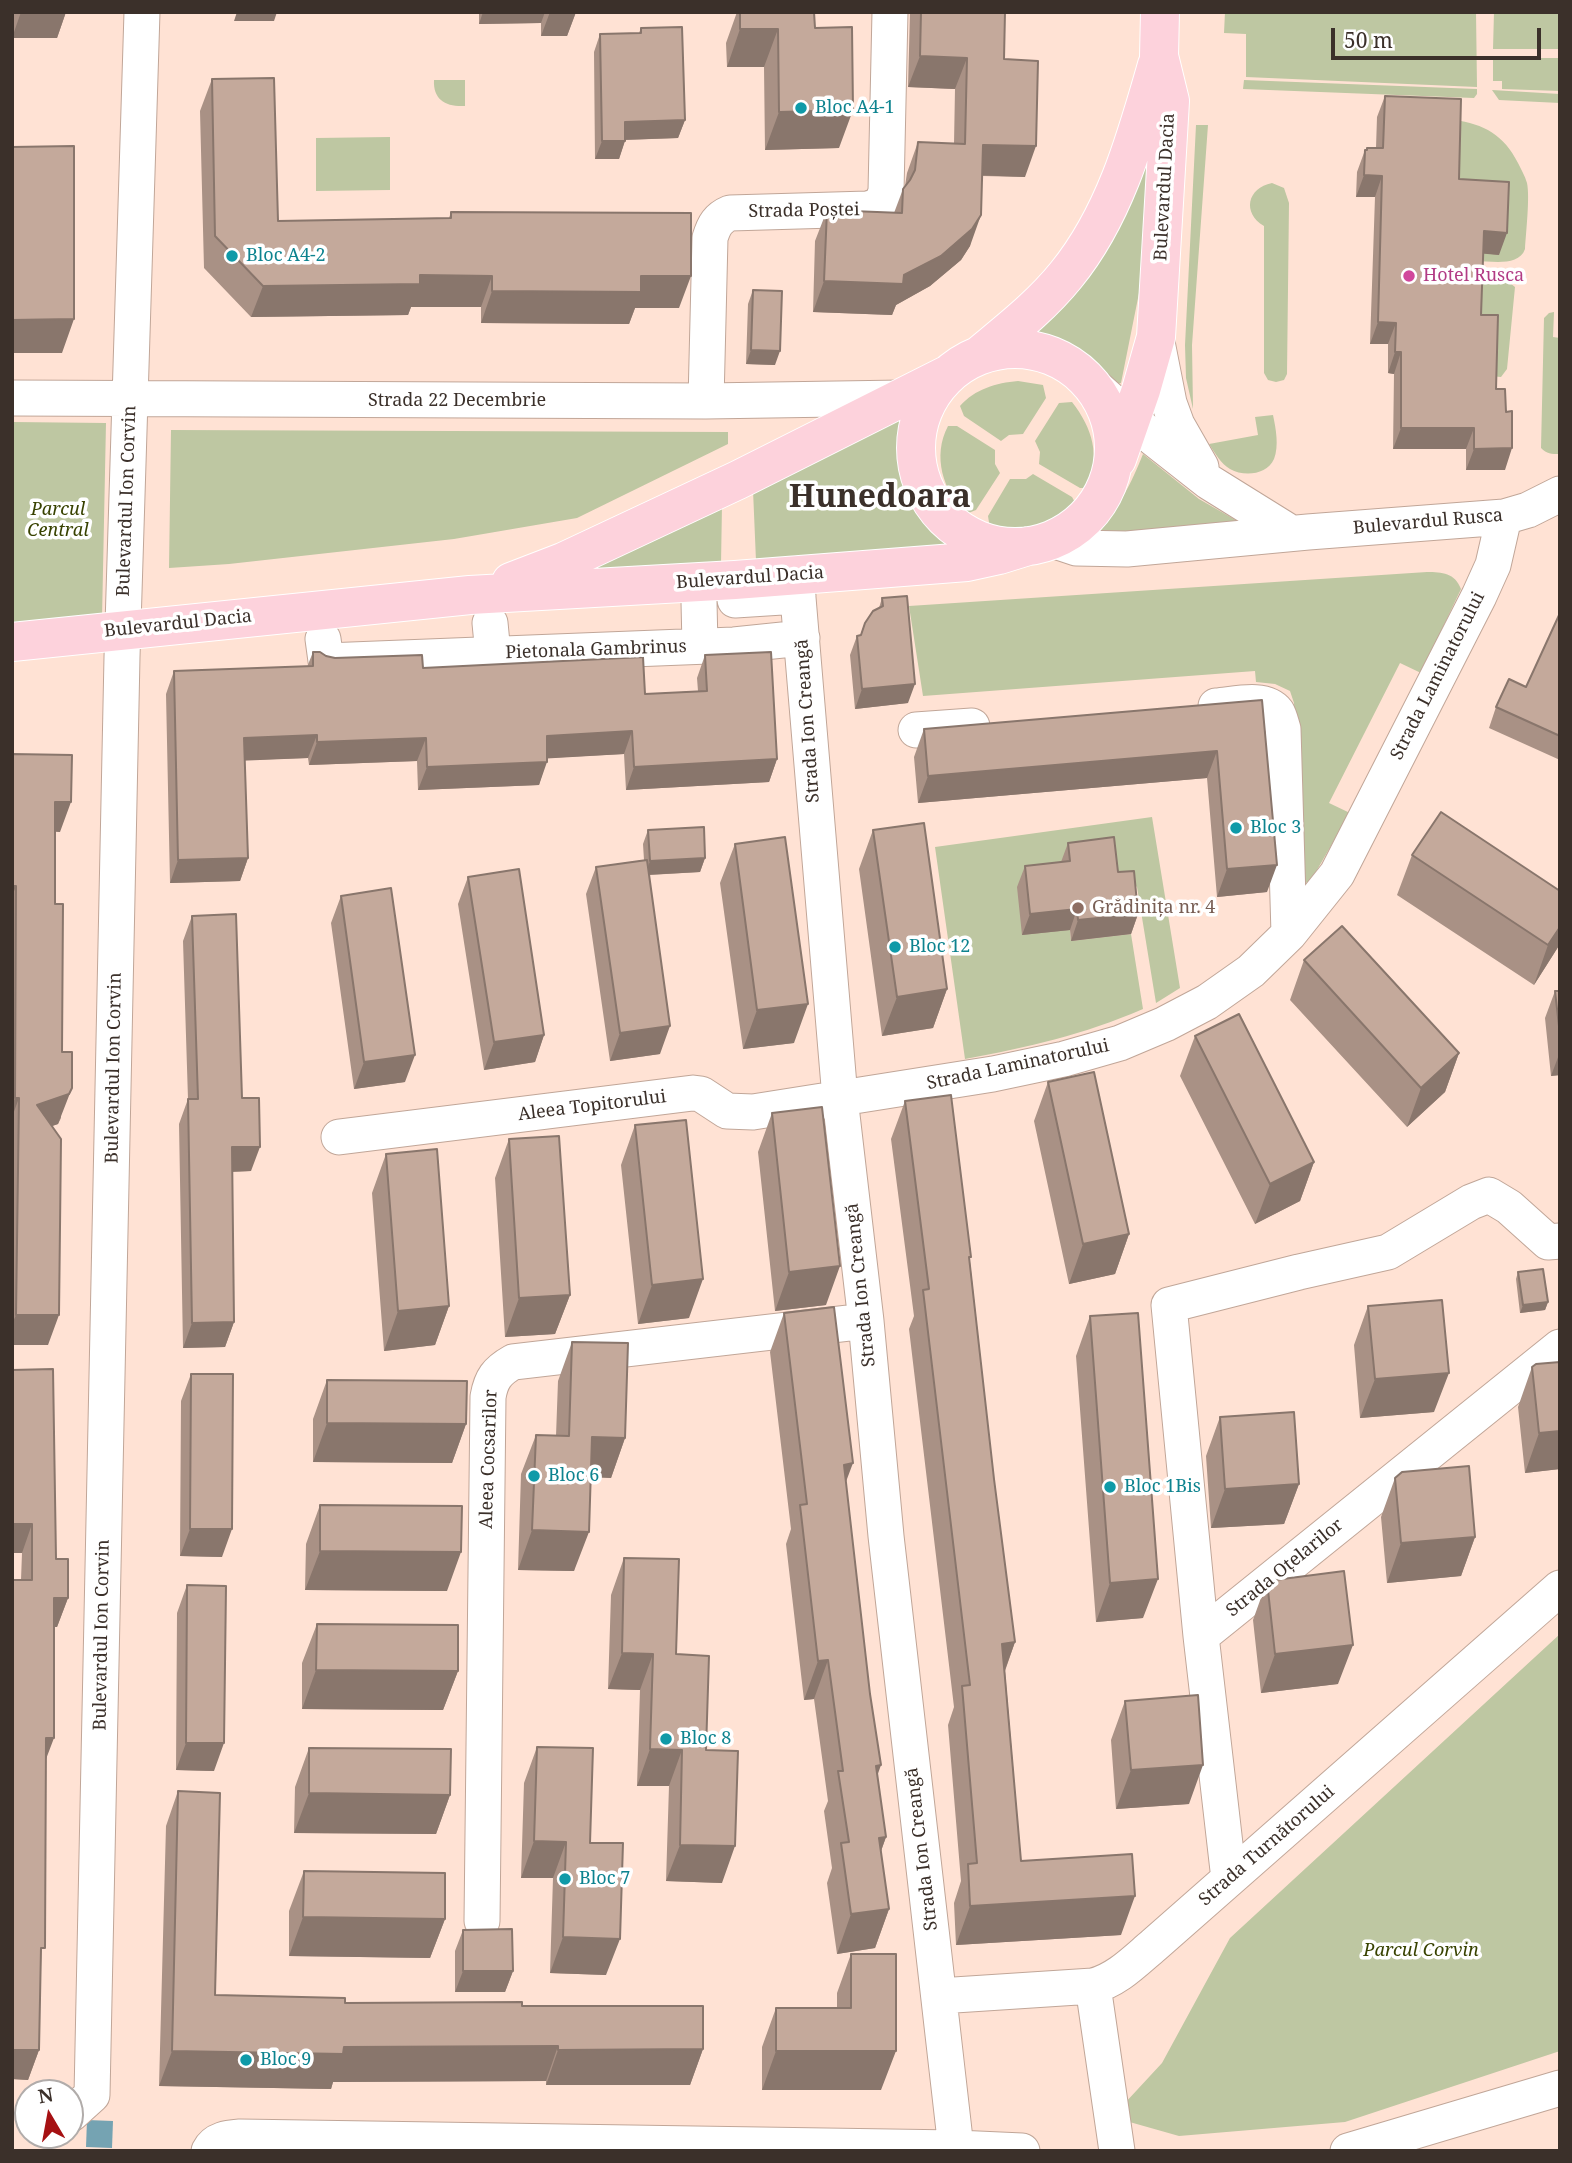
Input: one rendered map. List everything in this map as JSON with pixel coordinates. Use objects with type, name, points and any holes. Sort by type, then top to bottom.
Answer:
[{"type":"main road","name":"Bulevardul Dacia","points":[[1109,481],[1132,419],[1156,337],[1170,101],[1159,56],[1160,12]]},
{"type":"main road","name":"Bulevardul Dacia","points":[[484,624],[563,562],[738,480],[902,398],[965,364],[1035,309],[1066,275],[1086,247],[1105,212],[1123,173],[1159,56]]},
{"type":"main road","points":[[1009,349],[1039,352],[1067,363],[1090,382],[1105,404],[1113,428],[1114,455],[1109,481],[1100,499],[1087,516],[1071,530],[1040,543],[996,546],[972,537],[952,524],[933,503],[920,477],[916,449],[919,421],[931,395],[965,364],[1009,349]]},
{"type":"main road","name":"Bulevardul Dacia","points":[[12,642],[123,630],[484,624],[735,580],[797,585],[967,562],[1040,543]]},
{"type":"street","name":"Bulevardul Ion Corvin","points":[[84,2102],[92,2095],[123,630],[142,12]]},
{"type":"street","name":"Strada Poștei","points":[[706,401],[710,238],[714,225],[730,213],[869,209],[884,200],[890,12]]},
{"type":"street","points":[[1156,337],[1169,403],[1177,425],[1209,482]]},
{"type":"street","points":[[1090,382],[1209,482],[1291,533]]},
{"type":"street","name":"Strada 22 Decembrie","points":[[12,398],[706,401],[902,398]]},
{"type":"street","name":"Bulevardul Rusca","points":[[1040,543],[1076,548],[1127,549],[1504,517],[1528,510],[1560,494]]},
{"type":"street","name":"Strada Laminatorului","points":[[840,1098],[993,1074],[1064,1059],[1120,1043],[1207,1002],[1251,971],[1289,934],[1337,874],[1493,565],[1504,517]]},
{"type":"street","points":[[736,600],[797,585]]},
{"type":"street","name":"Strada Ion Creangă","points":[[797,585],[840,1098],[866,1321],[886,1536],[956,2148]]},
{"type":"street","name":"Pietonala Gambrinus","points":[[699,602],[700,646]]},
{"type":"street","name":"Pietonala Gambrinus","points":[[323,639],[326,662],[484,624],[700,646],[802,639]]},
{"type":"street","points":[[1191,708],[1259,703],[1270,706],[1278,714],[1283,729],[1289,934]]},
{"type":"street","points":[[916,730],[998,724]]},
{"type":"street","name":"Aleea Topitorului","points":[[339,1137],[693,1093],[701,1094],[727,1111],[735,1112],[753,1112],[840,1098]]},
{"type":"street","points":[[1229,1879],[1168,1308],[1174,1303],[1388,1252],[1471,1202],[1489,1195],[1509,1207],[1548,1242],[1560,1241]]},
{"type":"street","name":"Aleea Cocsarilor","points":[[482,1922],[488,1397],[492,1380],[500,1369],[513,1362],[866,1321]]},
{"type":"street","name":"Strada Oțelarilor","points":[[1201,1636],[1560,1347]]},
{"type":"street","name":"Strada Turnătorului","points":[[1093,1986],[1118,1975],[1560,1588]]},
{"type":"street","points":[[939,1996],[1093,1986],[1117,2151]]},
{"type":"street","points":[[1348,2151],[1560,2088]]},
{"type":"street","points":[[209,2151],[218,2141],[240,2137],[1021,2151]]},
{"type":"green space","points":[[1225,12],[1476,12],[1477,87],[1246,77],[1246,34],[1224,33]]},
{"type":"green space","points":[[1494,12],[1560,12],[1560,49],[1493,49]]},
{"type":"green space","points":[[1493,58],[1560,58],[1560,91],[1502,89],[1502,81],[1493,81]]},
{"type":"green space","points":[[434,80],[465,80],[465,106],[442,101],[436,93]]},
{"type":"green space","points":[[1244,80],[1477,89],[1477,94],[1474,98],[1243,89]]},
{"type":"green space","points":[[1492,90],[1560,94],[1560,103],[1499,100]]},
{"type":"green space","points":[[1454,120],[1475,124],[1500,138],[1524,175],[1528,197],[1525,249],[1522,255],[1511,261],[1476,261],[1451,201]]},
{"type":"green space","points":[[1196,125],[1208,125],[1192,345],[1193,409],[1186,378],[1185,345]]},
{"type":"green space","points":[[390,137],[390,190],[316,191],[316,138]]},
{"type":"green space","points":[[1148,151],[1144,255],[1139,293],[1121,383],[1117,384],[1081,353],[1035,333]]},
{"type":"green space","points":[[1272,183],[1284,188],[1289,203],[1287,374],[1284,380],[1276,382],[1268,380],[1264,373],[1264,226],[1257,221],[1250,208],[1250,201],[1257,190]]},
{"type":"green space","points":[[1475,280],[1502,281],[1515,287],[1507,369],[1501,377],[1489,376],[1473,336]]},
{"type":"green space","points":[[1554,312],[1553,337],[1560,338],[1560,454],[1549,453],[1541,448],[1544,318]]},
{"type":"green space","points":[[1018,381],[1043,385],[1046,398],[1023,434],[1009,435],[1001,441],[964,416],[960,406],[972,395],[994,385]]},
{"type":"green space","points":[[923,400],[908,443],[912,484],[930,521],[943,536],[959,548],[756,561],[753,490]]},
{"type":"green space","points":[[1072,402],[1085,422],[1094,453],[1088,488],[1080,488],[1039,464],[1040,452],[1035,441],[1059,403]]},
{"type":"green space","points":[[1273,415],[1276,454],[1271,464],[1261,471],[1248,474],[1230,469],[1209,444],[1258,435],[1255,417]]},
{"type":"green space","name":"Parcul Central","points":[[12,422],[106,423],[102,619],[12,628]]},
{"type":"green space","points":[[948,426],[957,426],[995,450],[995,464],[1000,473],[976,510],[966,514],[951,495],[942,473],[941,449]]},
{"type":"green space","points":[[171,430],[728,432],[728,444],[577,518],[454,539],[169,568]]},
{"type":"green space","points":[[1143,454],[1199,499],[1253,530],[1095,532],[1124,496]]},
{"type":"green space","points":[[1033,474],[1072,497],[1077,506],[1059,522],[1037,531],[1014,533],[990,529],[988,516],[1010,479],[1026,479]]},
{"type":"green space","points":[[722,505],[721,564],[572,572]]},
{"type":"green space","points":[[1443,573],[1452,577],[1461,589],[1421,673],[1400,663],[1329,803],[1350,813],[1310,882],[1304,883],[1299,879],[1294,703],[1290,691],[1275,684],[1256,682],[1255,671],[923,696],[909,606]]},
{"type":"green space","points":[[1152,817],[1180,988],[1156,1003],[1137,887],[1131,881],[1070,930],[1071,941],[1131,934],[1143,1009],[1056,1039],[965,1059],[935,847]]},
{"type":"green space","name":"Parcul Corvin","points":[[1560,1634],[1560,2051],[1345,2122],[1179,2136],[1112,2117],[1162,2063],[1230,1938]]},
{"type":"water","points":[[87,2120],[113,2121],[112,2148],[86,2147]]},
{"type":"building","points":[[740,12],[814,12],[815,28],[852,27],[853,110],[779,112],[778,29],[740,29]]},
{"type":"building","points":[[921,12],[1005,12],[1004,59],[1038,61],[1036,146],[983,145],[981,215],[972,229],[941,256],[904,275],[903,284],[824,281],[827,210],[902,213],[903,189],[915,170],[918,142],[965,144],[967,58],[920,56]]},
{"type":"building","points":[[682,27],[685,120],[625,122],[625,141],[602,141],[600,34],[641,33],[641,28]]},
{"type":"building","points":[[274,78],[278,221],[451,218],[451,212],[691,213],[691,276],[641,276],[641,292],[492,291],[492,276],[420,275],[420,284],[263,286],[215,236],[212,79]]},
{"type":"building","points":[[1385,96],[1461,99],[1459,179],[1509,182],[1507,233],[1484,231],[1481,315],[1498,315],[1496,389],[1505,389],[1506,412],[1512,411],[1512,448],[1474,449],[1474,428],[1401,428],[1401,352],[1395,352],[1396,323],[1378,322],[1382,176],[1364,175],[1365,150],[1383,148]]},
{"type":"building","points":[[74,146],[74,319],[12,320],[12,147]]},
{"type":"building","points":[[753,290],[782,291],[780,351],[751,350]]},
{"type":"building","points":[[907,596],[915,684],[862,689],[857,636],[861,635],[873,611],[883,606],[882,598]]},
{"type":"building","points":[[1560,613],[1560,736],[1496,707],[1509,679],[1526,687]]},
{"type":"building","points":[[313,652],[335,658],[422,655],[423,668],[643,657],[645,694],[707,691],[705,655],[771,652],[777,759],[634,767],[632,731],[547,736],[547,762],[427,767],[426,738],[317,742],[317,735],[244,738],[248,858],[178,860],[174,671],[313,666]]},
{"type":"building","points":[[1262,700],[1277,865],[1227,869],[1217,751],[928,776],[924,729]]},
{"type":"building","points":[[12,754],[72,755],[71,802],[55,802],[55,904],[63,904],[62,1052],[72,1052],[72,1088],[69,1094],[37,1105],[61,1139],[59,1315],[16,1315],[19,1098],[15,1098],[16,886],[12,886]]},
{"type":"building","points":[[1441,812],[1560,891],[1560,927],[1548,945],[1412,855]]},
{"type":"building","points":[[924,823],[947,989],[897,997],[873,830]]},
{"type":"building","points":[[704,827],[705,858],[650,861],[648,830]]},
{"type":"building","points":[[785,837],[808,1004],[757,1010],[735,844]]},
{"type":"building","name":"Grădinița nr. 4","points":[[1114,837],[1118,872],[1134,871],[1138,914],[1078,920],[1077,909],[1030,914],[1025,866],[1070,861],[1068,843]]},
{"type":"building","points":[[647,860],[670,1026],[620,1033],[596,867]]},
{"type":"building","points":[[519,869],[544,1035],[494,1042],[468,877]]},
{"type":"building","points":[[391,888],[415,1055],[364,1062],[341,896]]},
{"type":"building","points":[[236,914],[242,1098],[259,1098],[260,1147],[232,1147],[234,1322],[192,1323],[188,1099],[198,1099],[192,916]]},
{"type":"building","points":[[1342,926],[1459,1053],[1421,1088],[1304,960]]},
{"type":"building","points":[[1555,991],[1560,991],[1560,1035]]},
{"type":"building","points":[[1239,1014],[1314,1162],[1270,1184],[1195,1036]]},
{"type":"building","points":[[1094,1072],[1129,1234],[1083,1244],[1048,1082]]},
{"type":"building","points":[[951,1095],[1015,1642],[1002,1644],[1021,1861],[1132,1854],[1135,1896],[970,1906],[968,1864],[977,1863],[962,1686],[970,1685],[923,1290],[929,1289],[905,1101]]},
{"type":"building","points":[[822,1107],[840,1266],[789,1272],[772,1113]]},
{"type":"building","points":[[686,1120],[703,1279],[652,1285],[635,1125]]},
{"type":"building","points":[[559,1136],[570,1295],[519,1298],[509,1139]]},
{"type":"building","points":[[437,1149],[449,1306],[398,1311],[386,1154]]},
{"type":"building","points":[[1543,1269],[1548,1302],[1523,1305],[1518,1272]]},
{"type":"building","points":[[1442,1300],[1449,1373],[1375,1379],[1368,1306]]},
{"type":"building","points":[[834,1307],[853,1463],[844,1465],[870,1694],[881,1765],[876,1766],[886,1837],[879,1838],[889,1909],[851,1914],[841,1843],[849,1842],[838,1771],[843,1771],[828,1660],[818,1661],[800,1505],[807,1504],[784,1313]]},
{"type":"building","points":[[1138,1313],[1158,1579],[1110,1583],[1090,1316]]},
{"type":"building","points":[[572,1342],[628,1343],[625,1438],[592,1437],[589,1532],[532,1530],[536,1435],[569,1436]]},
{"type":"building","points":[[1560,1362],[1560,1431],[1539,1433],[1532,1367],[1536,1364]]},
{"type":"building","points":[[53,1369],[56,1559],[68,1559],[68,1598],[54,1598],[54,1738],[46,1738],[45,1948],[41,1948],[39,2050],[12,2050],[12,1580],[32,1580],[32,1524],[12,1524],[12,1370]]},
{"type":"building","points":[[191,1374],[233,1374],[232,1529],[190,1529]]},
{"type":"building","points":[[327,1380],[467,1381],[466,1424],[327,1423]]},
{"type":"building","points":[[1294,1412],[1299,1484],[1225,1489],[1220,1417]]},
{"type":"building","points":[[1469,1466],[1475,1537],[1401,1543],[1395,1478],[1402,1472]]},
{"type":"building","points":[[320,1505],[462,1506],[461,1552],[320,1551]]},
{"type":"building","points":[[624,1558],[679,1559],[676,1654],[709,1656],[706,1750],[738,1751],[735,1846],[680,1845],[682,1750],[650,1749],[653,1654],[622,1653]]},
{"type":"building","points":[[1344,1571],[1353,1645],[1275,1654],[1267,1581]]},
{"type":"building","points":[[187,1585],[226,1586],[224,1743],[186,1743]]},
{"type":"building","points":[[317,1624],[458,1625],[458,1671],[316,1670]]},
{"type":"building","points":[[1198,1695],[1203,1765],[1131,1770],[1125,1701]]},
{"type":"building","points":[[537,1747],[593,1748],[590,1843],[623,1843],[620,1939],[563,1937],[566,1842],[534,1841]]},
{"type":"building","points":[[309,1748],[451,1749],[450,1795],[309,1793]]},
{"type":"building","points":[[178,1791],[220,1793],[215,1995],[345,1998],[345,2003],[522,2002],[522,2006],[703,2006],[703,2049],[558,2050],[558,2046],[344,2047],[343,2054],[172,2051]]},
{"type":"building","points":[[304,1871],[445,1873],[445,1919],[303,1917]]},
{"type":"building","points":[[512,1929],[513,1971],[463,1971],[463,1930]]},
{"type":"building","points":[[851,1954],[896,1954],[896,2051],[776,2051],[776,2008],[851,2008]]},
{"type":"place","name":"Bloc A4-1","points":[[801,108]]},
{"type":"place","name":"Bloc A4-2","points":[[232,256]]},
{"type":"place","name":"Hotel Rusca","points":[[1409,276]]},
{"type":"place","name":"Bloc 3","points":[[1236,828]]},
{"type":"place","name":"Grădinița nr. 4","points":[[1078,908]]},
{"type":"place","name":"Bloc 12","points":[[895,947]]},
{"type":"place","name":"Bloc 6","points":[[534,1476]]},
{"type":"place","name":"Bloc 1Bis","points":[[1110,1487]]},
{"type":"place","name":"Bloc 8","points":[[666,1739]]},
{"type":"place","name":"Bloc 7","points":[[565,1879]]},
{"type":"place","name":"Bloc 9","points":[[246,2060]]},
{"type":"district","name":"Hunedoara","points":[[880,498]]}]
